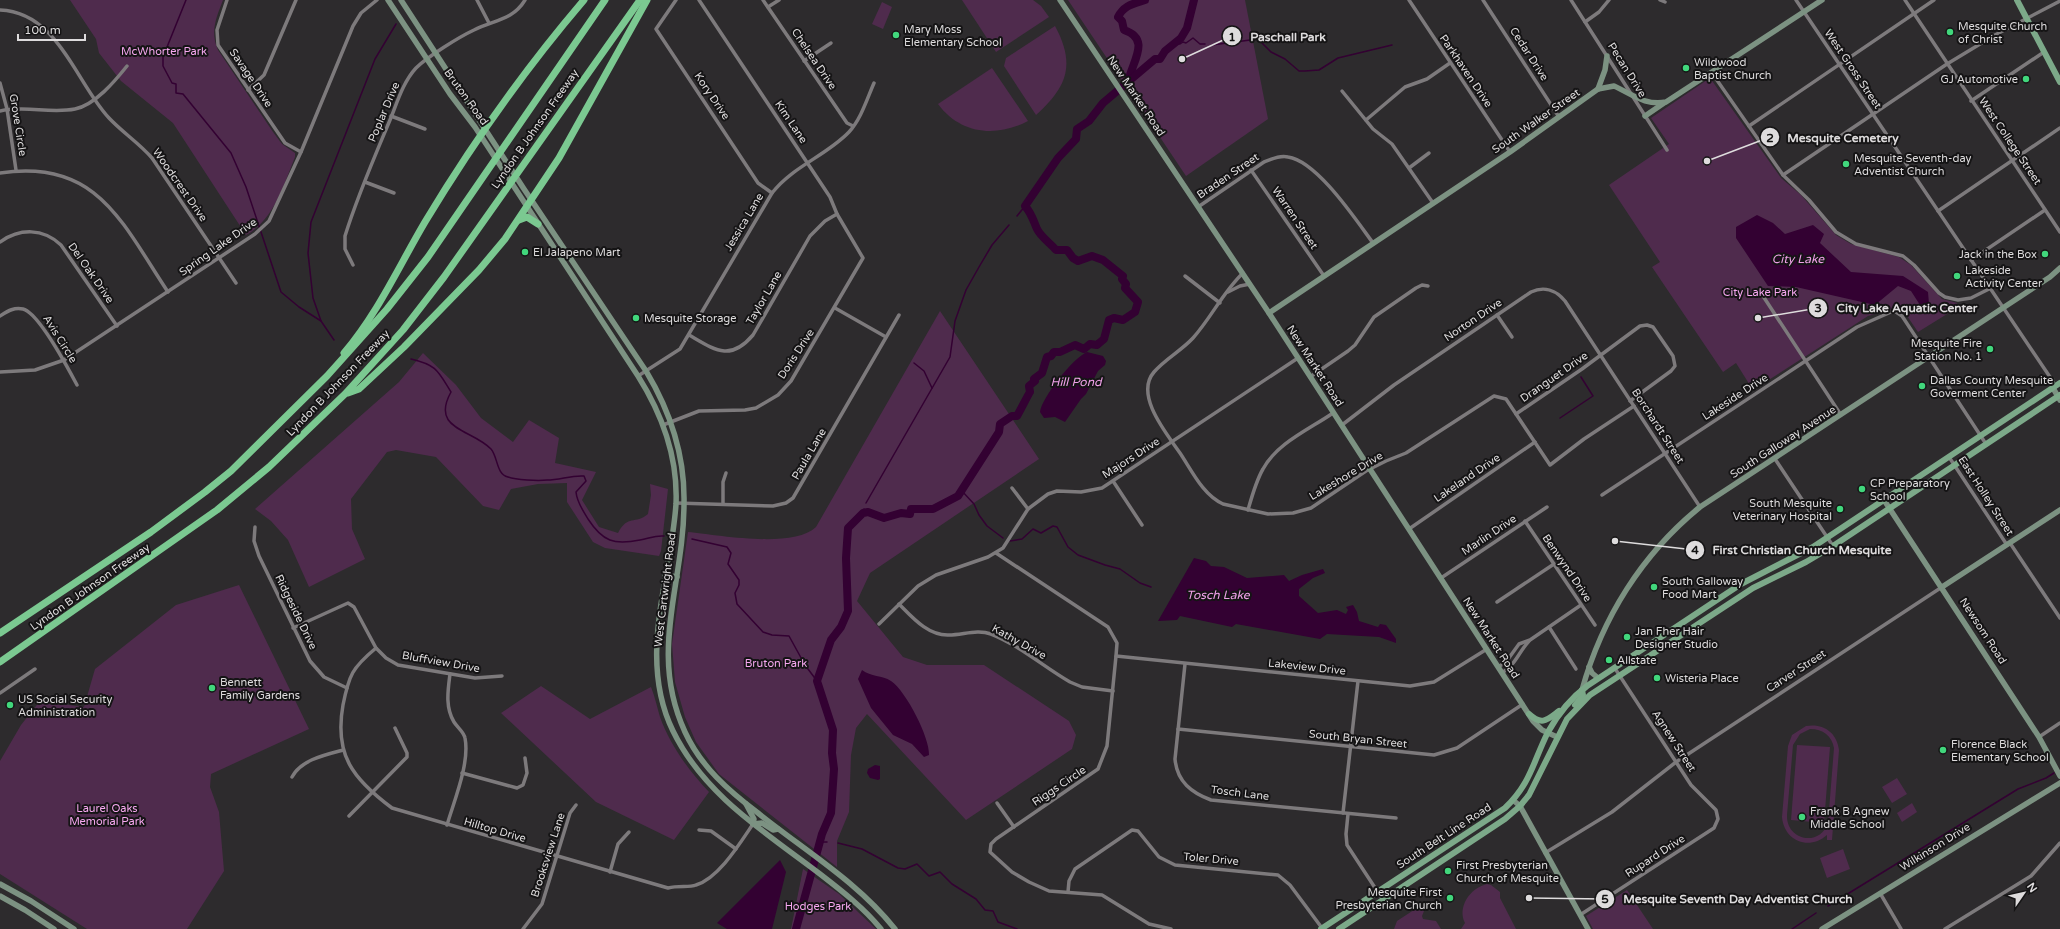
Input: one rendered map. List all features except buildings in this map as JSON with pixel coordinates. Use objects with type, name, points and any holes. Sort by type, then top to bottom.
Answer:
[{"type":"highway","points":[[292,411],[345,351],[371,316],[425,222],[483,133],[532,62],[584,0]]},
{"type":"highway","name":"Lyndon B Johnson Freeway","points":[[0,633],[179,512],[231,471],[349,353],[407,284],[606,0]]},
{"type":"highway","name":"Lyndon B Johnson Freeway","points":[[0,663],[81,605],[164,549],[217,510],[279,458],[346,394],[402,330],[444,277],[640,0]]},
{"type":"highway","points":[[346,394],[359,389],[428,324],[480,270],[517,221],[566,145],[647,0]]},
{"type":"highway","points":[[517,221],[527,217],[538,224]]},
{"type":"main road","name":"Bruton Road","points":[[388,0],[427,60],[483,133],[492,141],[524,189],[529,203]]},
{"type":"main road","name":"Bruton Road","points":[[401,0],[437,53],[483,133],[488,146],[520,195],[529,203]]},
{"type":"main road","name":"New Market Road","points":[[1060,0],[1243,273],[1529,714],[1538,726],[1548,733],[1558,737]]},
{"type":"main road","points":[[1645,116],[1822,0]]},
{"type":"main road","points":[[2017,0],[2059,78]]},
{"type":"main road","points":[[1598,89],[1605,70],[1607,56]]},
{"type":"main road","points":[[1598,89],[1614,86],[1629,93],[1640,101],[1656,104],[1666,102]]},
{"type":"main road","name":"South Walker Street","points":[[1269,313],[1510,152],[1598,89]]},
{"type":"main road","name":"West Cartwright Road","points":[[529,203],[538,224],[549,242],[638,376],[663,425],[675,475],[676,502],[656,631],[661,698],[668,719],[686,754],[704,780],[719,796],[753,824],[834,885],[863,909],[881,929]]},
{"type":"main road","name":"West Cartwright Road","points":[[529,203],[577,267],[646,371],[657,389],[671,421],[683,473],[684,503],[677,577],[668,631],[668,671],[672,696],[686,733],[696,751],[723,785],[840,876],[869,901],[895,929]]},
{"type":"main road","points":[[549,242],[556,237]]},
{"type":"main road","points":[[569,272],[577,267]]},
{"type":"main road","name":"South Galloway Avenue","points":[[1582,690],[1589,667],[1602,638],[1634,576],[1667,536],[1700,507],[1841,416],[1929,356],[2050,277],[2060,268]]},
{"type":"main road","points":[[2052,380],[2060,384]]},
{"type":"main road","points":[[1567,719],[1590,695],[1664,646],[1753,588],[1806,562],[1833,546],[2059,397],[2053,388],[2052,380]]},
{"type":"main road","points":[[1529,714],[1536,721],[1542,722],[1565,706],[1582,690],[1598,678],[1659,637],[1741,584],[1802,553],[1827,538],[2060,384]]},
{"type":"main road","points":[[2020,409],[2026,418]]},
{"type":"main road","points":[[1921,476],[1926,484]]},
{"type":"main road","name":"Newsom Road","points":[[1884,500],[2039,737],[2060,776]]},
{"type":"main road","name":"Carver Street","points":[[1942,587],[2060,510]]},
{"type":"main road","points":[[665,574],[677,577]]},
{"type":"main road","points":[[1659,637],[1664,646]]},
{"type":"main road","points":[[1589,667],[1592,673],[1598,678]]},
{"type":"main road","points":[[658,672],[668,671]]},
{"type":"main road","points":[[1567,719],[1569,712],[1583,695],[1582,690]]},
{"type":"main road","name":"South Belt Line Road","points":[[1321,929],[1505,808],[1527,781],[1548,733],[1565,706]]},
{"type":"main road","name":"South Belt Line Road","points":[[1342,927],[1505,819],[1520,806],[1535,784],[1567,719]]},
{"type":"main road","name":"Wilkinson Drive","points":[[1822,929],[2060,783]]},
{"type":"main road","points":[[1513,800],[1520,806],[1588,929]]},
{"type":"main road","points":[[746,804],[754,819],[753,824],[759,823],[773,830],[778,829]]},
{"type":"main road","points":[[1464,836],[1469,843]]},
{"type":"main road","points":[[1438,852],[1443,860]]},
{"type":"main road","points":[[0,884],[30,900],[74,929]]},
{"type":"main road","points":[[0,896],[54,929]]},
{"type":"main road","points":[[1339,917],[1342,927]]},
{"type":"street","name":"Savage Drive","points":[[227,0],[217,30],[218,45],[285,144],[301,152]]},
{"type":"street","points":[[248,90],[264,75],[296,0]]},
{"type":"street","name":"Spring Lake Drive","points":[[0,372],[35,370],[64,360],[255,234],[266,224],[277,209],[352,26],[361,13],[377,0]]},
{"type":"street","points":[[477,0],[489,23]]},
{"type":"street","name":"Poplar Drive","points":[[353,265],[345,248],[345,236],[391,116],[403,87],[411,74],[427,60],[473,30],[511,15],[519,10],[525,0]]},
{"type":"street","name":"Kory Drive","points":[[676,0],[656,29],[758,183],[772,193]]},
{"type":"street","name":"Kim Lane","points":[[699,0],[830,197],[837,214],[863,258]]},
{"type":"street","name":"Chelsea Drive","points":[[764,0],[847,123],[853,126]]},
{"type":"street","points":[[768,7],[779,0]]},
{"type":"street","name":"Parkhaven Drive","points":[[1409,0],[1510,152]]},
{"type":"street","name":"Cedar Drive","points":[[1484,0],[1559,117]]},
{"type":"street","name":"Pecan Drive","points":[[1571,0],[1629,93],[1667,150]]},
{"type":"street","points":[[1585,22],[1599,12],[1609,0]]},
{"type":"street","points":[[1660,0],[1665,2]]},
{"type":"street","name":"West Gross Street","points":[[1796,0],[2052,380]]},
{"type":"street","name":"West College Street","points":[[1905,0],[2060,232]]},
{"type":"street","points":[[1749,126],[1934,0]]},
{"type":"street","points":[[1784,175],[1947,64],[2027,18],[2060,1]]},
{"type":"street","name":"Woodcrest Drive","points":[[0,10],[28,18],[44,29],[56,42],[108,118],[139,144],[152,158],[236,283]]},
{"type":"street","points":[[804,61],[831,43]]},
{"type":"street","points":[[1971,100],[2044,52]]},
{"type":"street","points":[[1366,120],[1405,87],[1427,79],[1450,62]]},
{"type":"street","points":[[0,111],[8,109],[76,109],[108,89],[127,66]]},
{"type":"street","points":[[1712,72],[1784,175],[1809,200],[1836,232],[1856,244],[1903,256],[1914,265],[1939,293],[1945,297],[1958,300],[1971,298],[1991,288]]},
{"type":"street","name":"Grove Circle","points":[[0,83],[8,109],[16,170]]},
{"type":"street","name":"Jessica Lane","points":[[638,376],[680,349],[772,193],[788,175],[845,135],[853,126],[874,83]]},
{"type":"street","points":[[1342,90],[1373,129],[1392,144],[1433,203]]},
{"type":"street","points":[[391,116],[425,129]]},
{"type":"street","points":[[1938,211],[2060,128]]},
{"type":"street","points":[[1408,168],[1429,153]]},
{"type":"street","name":"Braden Street","points":[[1198,207],[1264,162],[1276,157],[1288,156],[1305,164],[1344,203],[1373,243]]},
{"type":"street","points":[[0,173],[34,169],[54,172],[85,186],[106,203],[168,292]]},
{"type":"street","name":"Warren Street","points":[[1251,170],[1324,276]]},
{"type":"street","points":[[365,182],[394,193]]},
{"type":"street","points":[[1971,260],[2045,210]]},
{"type":"street","name":"Taylor Lane","points":[[689,336],[714,350],[727,352],[737,350],[744,346],[753,335],[810,236],[825,221],[837,214]]},
{"type":"street","name":"Del Oak Drive","points":[[0,242],[19,232],[34,231],[54,238],[61,245],[117,326]]},
{"type":"street","name":"Doris Drive","points":[[663,425],[699,412],[745,410],[766,403],[778,395],[791,381],[863,258]]},
{"type":"street","name":"Lakeshore Drive","points":[[1243,273],[1234,282],[1193,338],[1153,373],[1149,382],[1148,397],[1150,405],[1172,442],[1203,487],[1216,501],[1268,514],[1300,512],[1321,502],[1386,461],[1406,453],[1494,396],[1506,399],[1550,465],[1584,439],[1634,406]]},
{"type":"street","points":[[1185,276],[1220,303]]},
{"type":"street","points":[[1228,292],[1240,286],[1250,284]]},
{"type":"street","points":[[1310,378],[1338,359],[1355,345],[1374,317],[1416,288],[1422,285],[1428,286]]},
{"type":"street","name":"Norton Drive","points":[[1342,425],[1370,405],[1394,385],[1531,292],[1538,289],[1552,290],[1565,301],[1602,355]]},
{"type":"street","points":[[1761,293],[1841,416]]},
{"type":"street","points":[[835,308],[886,337]]},
{"type":"street","name":"Avis Circle","points":[[0,316],[11,309],[24,309],[35,316],[64,360],[77,385]]},
{"type":"street","name":"Lakeside Drive","points":[[1602,495],[1857,327],[1878,316],[1891,312],[1899,313],[1929,356]]},
{"type":"street","name":"Paula Lane","points":[[676,502],[773,506],[786,503],[793,498],[899,315]]},
{"type":"street","points":[[1497,315],[1512,337]]},
{"type":"street","name":"Dranguet Drive","points":[[1516,414],[1602,355],[1640,326],[1647,324],[1653,327],[1673,356],[1675,366],[1671,371],[1630,400]]},
{"type":"street","name":"Borchardt Street","points":[[1602,355],[1700,507]]},
{"type":"street","points":[[1929,356],[1986,444]]},
{"type":"street","name":"Majors Drive","points":[[879,624],[918,586],[936,575],[996,553],[1003,548],[1028,509],[1048,494],[1063,491],[1093,490],[1102,488],[1298,358]]},
{"type":"street","points":[[1248,510],[1263,468],[1273,456],[1286,444],[1334,413]]},
{"type":"street","name":"Lakeland Drive","points":[[1409,529],[1535,442]]},
{"type":"street","name":"East Holley Street","points":[[1949,457],[2060,618]]},
{"type":"street","points":[[1775,459],[1833,546]]},
{"type":"street","points":[[723,504],[723,482],[726,472]]},
{"type":"street","points":[[1113,481],[1142,525]]},
{"type":"street","points":[[1012,488],[1028,509]]},
{"type":"street","name":"Marlin Drive","points":[[1441,578],[1547,507]]},
{"type":"street","name":"Benwynd Drive","points":[[1525,522],[1595,625]]},
{"type":"street","name":"Ridgeside Drive","points":[[254,527],[254,541],[259,556],[293,628],[316,669],[325,678],[347,688]]},
{"type":"street","name":"Riggs Circle","points":[[996,553],[1108,627],[1117,644],[1107,746],[1098,769],[994,841],[990,848],[990,852],[1012,872],[1049,891],[1102,895],[1149,924],[1171,929]]},
{"type":"street","points":[[1497,602],[1554,564]]},
{"type":"street","name":"Carver Street","points":[[1545,853],[1612,812],[1676,762],[1942,587]]},
{"type":"street","name":"Bluffview Drive","points":[[293,628],[348,603],[354,607],[376,648],[386,658],[398,665],[450,674],[486,678],[502,676]]},
{"type":"street","name":"Kathy Drive","points":[[898,604],[919,624],[929,630],[948,636],[985,632],[1002,640],[1070,682],[1082,687],[1113,691]]},
{"type":"street","points":[[1498,667],[1506,662],[1516,648],[1581,605]]},
{"type":"street","points":[[1549,627],[1576,669]]},
{"type":"street","points":[[1502,673],[1516,662],[1522,649],[1530,640]]},
{"type":"street","name":"Hilltop Drive","points":[[376,648],[355,667],[347,688],[340,731],[343,750],[354,772],[372,792],[392,808],[668,888],[679,885],[695,886],[716,872],[736,849],[753,824]]},
{"type":"street","name":"Lakeview Drive","points":[[1116,656],[1358,681],[1422,685],[1441,678],[1487,649]]},
{"type":"street","name":"Tosch Lane","points":[[1185,664],[1175,759],[1178,774],[1188,787],[1198,795],[1211,800],[1396,818]]},
{"type":"street","name":"Agnew Street","points":[[1614,667],[1694,789],[1716,810],[1719,817],[1718,822]]},
{"type":"street","points":[[0,693],[35,669]]},
{"type":"street","points":[[447,825],[464,765],[465,736],[454,721],[448,707],[447,694],[450,674]]},
{"type":"street","points":[[1358,681],[1352,747],[1345,791],[1347,845],[1383,900]]},
{"type":"street","name":"South Bryan Street","points":[[1178,729],[1422,755],[1434,755],[1457,748],[1523,704]]},
{"type":"street","points":[[2039,737],[2060,723]]},
{"type":"street","points":[[349,816],[407,757],[407,753],[395,728]]},
{"type":"street","points":[[292,777],[297,768],[323,755],[343,750]]},
{"type":"street","points":[[462,773],[517,788],[523,785],[527,773],[525,758]]},
{"type":"street","points":[[997,803],[1014,827]]},
{"type":"street","name":"Brooksview Lane","points":[[523,929],[542,904],[570,812],[576,805]]},
{"type":"street","name":"Rupard Drive","points":[[1580,915],[1714,828],[1718,822]]},
{"type":"street","points":[[698,830],[711,831],[736,849]]},
{"type":"street","name":"Toler Drive","points":[[1068,892],[1069,881],[1075,869],[1132,830],[1138,831],[1163,860],[1175,865],[1278,875],[1290,885],[1321,929]]},
{"type":"street","points":[[610,872],[618,844],[629,832]]},
{"type":"street","points":[[1945,929],[2030,876],[2060,843]]},
{"type":"street","points":[[1880,893],[1901,929]]},
{"type":"green space","name":"McWhorter Park","points":[[70,0],[223,0],[216,19],[214,31],[214,37],[218,50],[273,132],[282,144],[295,153],[295,157],[277,200],[271,211],[256,228],[246,235],[173,123],[121,81],[99,53],[96,39]]},
{"type":"green space","points":[[962,0],[1033,0],[1041,6],[1049,17],[996,52]]},
{"type":"green space","points":[[1068,0],[1245,0],[1268,119],[1186,176]]},
{"type":"green space","points":[[882,2],[892,7],[883,29],[872,24]]},
{"type":"green space","points":[[1055,26],[1065,52],[1065,75],[1055,95],[1036,115],[1004,66],[1006,58]]},
{"type":"green space","points":[[992,68],[1028,121],[1004,130],[979,130],[957,122],[938,104]]},
{"type":"green space","name":"City Lake Park","points":[[1710,78],[1781,178],[1801,195],[1836,235],[1851,244],[1899,257],[1911,265],[1942,299],[1957,303],[1952,311],[1918,332],[1901,307],[1868,316],[1753,390],[1736,363],[1723,372],[1652,267],[1660,262],[1609,185],[1669,144],[1651,118]]},
{"type":"green space","name":"Bruton Park","points":[[940,311],[1039,459],[870,573],[857,601],[903,657],[927,665],[984,665],[1069,721],[1076,735],[1072,749],[966,820],[867,714],[856,728],[851,755],[849,812],[837,841],[837,867],[719,774],[696,742],[685,717],[675,682],[672,644],[688,532],[736,538],[774,539],[805,534],[816,527]]},
{"type":"green space","points":[[423,353],[456,385],[481,418],[513,442],[529,420],[559,438],[555,463],[596,472],[582,500],[599,527],[618,533],[628,522],[639,519],[648,514],[651,495],[650,484],[668,489],[661,551],[659,556],[605,548],[593,542],[567,502],[567,483],[538,484],[511,489],[499,510],[483,506],[436,457],[396,450],[387,452],[351,499],[352,529],[365,559],[309,587],[288,540],[271,521],[255,509],[399,382]]},
{"type":"green space","name":"Laurel Oaks Memorial Park","points":[[239,585],[309,729],[211,774],[210,787],[219,812],[224,871],[187,929],[87,929],[0,874],[0,761],[21,725],[40,701],[84,707],[95,669],[176,605]]},
{"type":"green space","points":[[541,686],[590,719],[651,687],[660,717],[669,738],[687,766],[709,792],[674,840],[596,802],[501,713]]},
{"type":"green space","points":[[1813,725],[1828,730],[1836,739],[1838,744],[1839,750],[1832,840],[1827,840],[1827,835],[1820,840],[1813,842],[1805,843],[1798,841],[1787,832],[1784,825],[1782,817],[1788,746],[1792,735],[1806,726]],"holes":[[[1810,729],[1815,729],[1826,734],[1831,740],[1834,748],[1828,823],[1824,831],[1818,836],[1804,838],[1792,831],[1788,824],[1787,815],[1793,745],[1800,734]]]},
{"type":"green space","points":[[1797,745],[1830,747],[1824,823],[1791,820]]},
{"type":"green space","points":[[1897,778],[1907,794],[1892,803],[1882,787]]},
{"type":"green space","points":[[1912,803],[1917,812],[1902,822],[1897,813]]},
{"type":"green space","points":[[1843,849],[1850,869],[1827,878],[1820,858]]},
{"type":"green space","name":"Hodges Park","points":[[803,869],[839,894],[876,929],[791,929]]},
{"type":"green space","points":[[1487,884],[1491,885],[1500,892],[1500,898],[1516,929],[1461,929],[1465,923],[1463,911],[1467,899],[1475,890]]},
{"type":"green space","points":[[1627,890],[1653,929],[1593,929],[1586,916]]},
{"type":"green space","points":[[1420,906],[1424,911],[1422,916],[1423,919],[1436,921],[1441,929],[1394,929],[1397,921]]},
{"type":"water","name":"City Lake","points":[[1757,215],[1773,223],[1785,234],[1813,225],[1824,234],[1820,243],[1851,272],[1903,276],[1928,292],[1929,304],[1920,305],[1911,291],[1898,286],[1875,305],[1796,287],[1768,286],[1736,238],[1736,227]]},
{"type":"water","name":"Hill Pond","points":[[1087,352],[1103,356],[1106,361],[1105,365],[1098,371],[1086,394],[1065,422],[1055,417],[1044,418],[1040,412],[1046,397],[1074,362]]},
{"type":"water","name":"Tosch Lake","points":[[1194,558],[1206,561],[1211,566],[1224,567],[1247,578],[1284,575],[1289,581],[1302,575],[1323,569],[1325,573],[1313,578],[1299,589],[1299,596],[1318,613],[1337,610],[1346,614],[1348,610],[1346,607],[1353,605],[1357,612],[1359,621],[1378,627],[1380,624],[1386,625],[1396,639],[1396,643],[1379,637],[1327,634],[1320,639],[1236,624],[1232,627],[1180,616],[1177,620],[1158,621]]},
{"type":"water","points":[[862,670],[869,674],[891,681],[897,686],[916,715],[926,738],[929,755],[924,757],[912,744],[893,735],[871,708],[858,679]]},
{"type":"water","points":[[875,765],[880,766],[880,779],[878,780],[870,778],[867,773],[868,769]]},
{"type":"water","points":[[780,860],[786,872],[772,929],[727,929],[717,923]]},
{"type":"waterway","points":[[186,0],[163,57],[163,66],[172,83],[176,84],[176,93],[183,94],[231,153],[246,187],[281,292],[299,307],[321,321]]},
{"type":"waterway","points":[[1128,82],[1138,51],[1138,45],[1137,39],[1132,34],[1124,30],[1122,21],[1118,17],[1126,7],[1145,0]]},
{"type":"waterway","points":[[796,929],[822,834],[831,813],[834,769],[832,753],[833,730],[817,681],[831,640],[841,627],[848,611],[846,558],[848,528],[863,513],[868,512],[884,518],[901,513],[910,514],[911,509],[933,509],[958,496],[999,432],[1000,424],[1012,416],[1017,416],[1030,392],[1029,386],[1035,381],[1034,379],[1042,373],[1047,357],[1051,356],[1054,352],[1060,352],[1075,345],[1084,349],[1090,344],[1097,345],[1104,339],[1109,320],[1114,318],[1123,320],[1135,312],[1138,302],[1125,288],[1126,284],[1122,279],[1123,276],[1103,260],[1092,256],[1078,261],[1073,258],[1067,250],[1056,250],[1039,232],[1031,214],[1025,206],[1058,158],[1076,139],[1077,129],[1089,121],[1103,103],[1155,59],[1160,59],[1165,51],[1181,38],[1187,28],[1194,0]]},
{"type":"waterway","points":[[334,340],[321,321],[313,298],[308,253],[311,222],[375,59],[396,24]]},
{"type":"waterway","points":[[1175,43],[1186,43],[1193,38],[1200,44],[1205,44]]},
{"type":"waterway","points":[[1212,45],[1258,39],[1271,52],[1285,59],[1299,71],[1319,70],[1338,58],[1392,45]]},
{"type":"waterway","points":[[1017,216],[1025,206]]},
{"type":"waterway","points":[[866,503],[950,357],[955,321],[966,290],[992,245],[1009,225]]},
{"type":"waterway","points":[[411,359],[420,361],[436,370],[451,392],[446,405],[446,414],[449,421],[456,427],[483,442],[491,449],[499,469],[504,475],[516,479],[527,480],[552,480],[584,476],[586,481],[576,492],[578,500],[593,527],[604,537],[616,542],[623,542],[664,536]]},
{"type":"waterway","points":[[914,363],[924,371],[932,388]]},
{"type":"waterway","points":[[1560,418],[1593,396],[1581,377]]},
{"type":"waterway","points":[[961,490],[974,504],[979,515],[987,526],[1003,538]]},
{"type":"waterway","points":[[863,513],[864,509]]},
{"type":"waterway","points":[[1010,541],[1022,539],[1033,529],[1041,533],[1053,526],[1057,527],[1068,547],[1078,555],[1120,569],[1140,583],[1151,587]]},
{"type":"waterway","points":[[692,539],[727,547],[731,553],[728,564],[739,580],[739,585],[735,593],[737,604],[763,632],[772,635],[789,636],[805,665],[817,681]]},
{"type":"waterway","points":[[1828,906],[2018,789],[2046,778],[2054,773]]},
{"type":"waterway","points":[[821,842],[827,842]]},
{"type":"waterway","points":[[838,843],[862,849],[898,868],[905,869],[917,864],[929,876],[940,872],[952,884],[976,899],[985,910],[993,911],[998,922],[1017,929]]},
{"type":"waterway","points":[[1792,929],[1816,913]]},
{"type":"place","name":"Mesquite Church of Christ","points":[[1950,32]]},
{"type":"place","name":"Mary Moss Elementary School","points":[[896,35]]},
{"type":"place","name":"Paschall Park","points":[[1182,59]]},
{"type":"place","name":"Wildwood Baptist Church","points":[[1686,68]]},
{"type":"place","name":"GJ Automotive","points":[[2026,79]]},
{"type":"place","name":"Mesquite Cemetery","points":[[1707,161]]},
{"type":"place","name":"Mesquite Seventh-day Adventist Church","points":[[1846,164]]},
{"type":"place","name":"El Jalapeno Mart","points":[[525,252]]},
{"type":"place","name":"Jack in the Box","points":[[2045,254]]},
{"type":"place","name":"Lakeside Activity Center","points":[[1957,276]]},
{"type":"place","name":"Mesquite Storage","points":[[636,318]]},
{"type":"place","name":"City Lake Aquatic Center","points":[[1758,318]]},
{"type":"place","name":"Mesquite Fire Station No. 1","points":[[1990,349]]},
{"type":"place","name":"Dallas County Mesquite Goverment Center","points":[[1922,386]]},
{"type":"place","name":"CP Preparatory School","points":[[1862,489]]},
{"type":"place","name":"South Mesquite Veterinary Hospital","points":[[1840,509]]},
{"type":"place","name":"First Christian Church Mesquite","points":[[1615,541]]},
{"type":"place","name":"South Galloway Food Mart","points":[[1654,587]]},
{"type":"place","name":"Jan Fher Hair Designer Studio","points":[[1627,637]]},
{"type":"place","name":"Allstate","points":[[1609,660]]},
{"type":"place","name":"Wisteria Place","points":[[1657,678]]},
{"type":"place","name":"Bennett Family Gardens","points":[[212,688]]},
{"type":"place","name":"US Social Security Administration","points":[[10,705]]},
{"type":"place","name":"Florence Black Elementary School","points":[[1943,750]]},
{"type":"place","name":"Frank B Agnew Middle School","points":[[1802,817]]},
{"type":"place","name":"First Presbyterian Church of Mesquite","points":[[1448,871]]},
{"type":"place","name":"Mesquite First Presbyterian Church","points":[[1450,898]]},
{"type":"place","name":"Mesquite Seventh Day Adventist Church","points":[[1529,898]]}]
